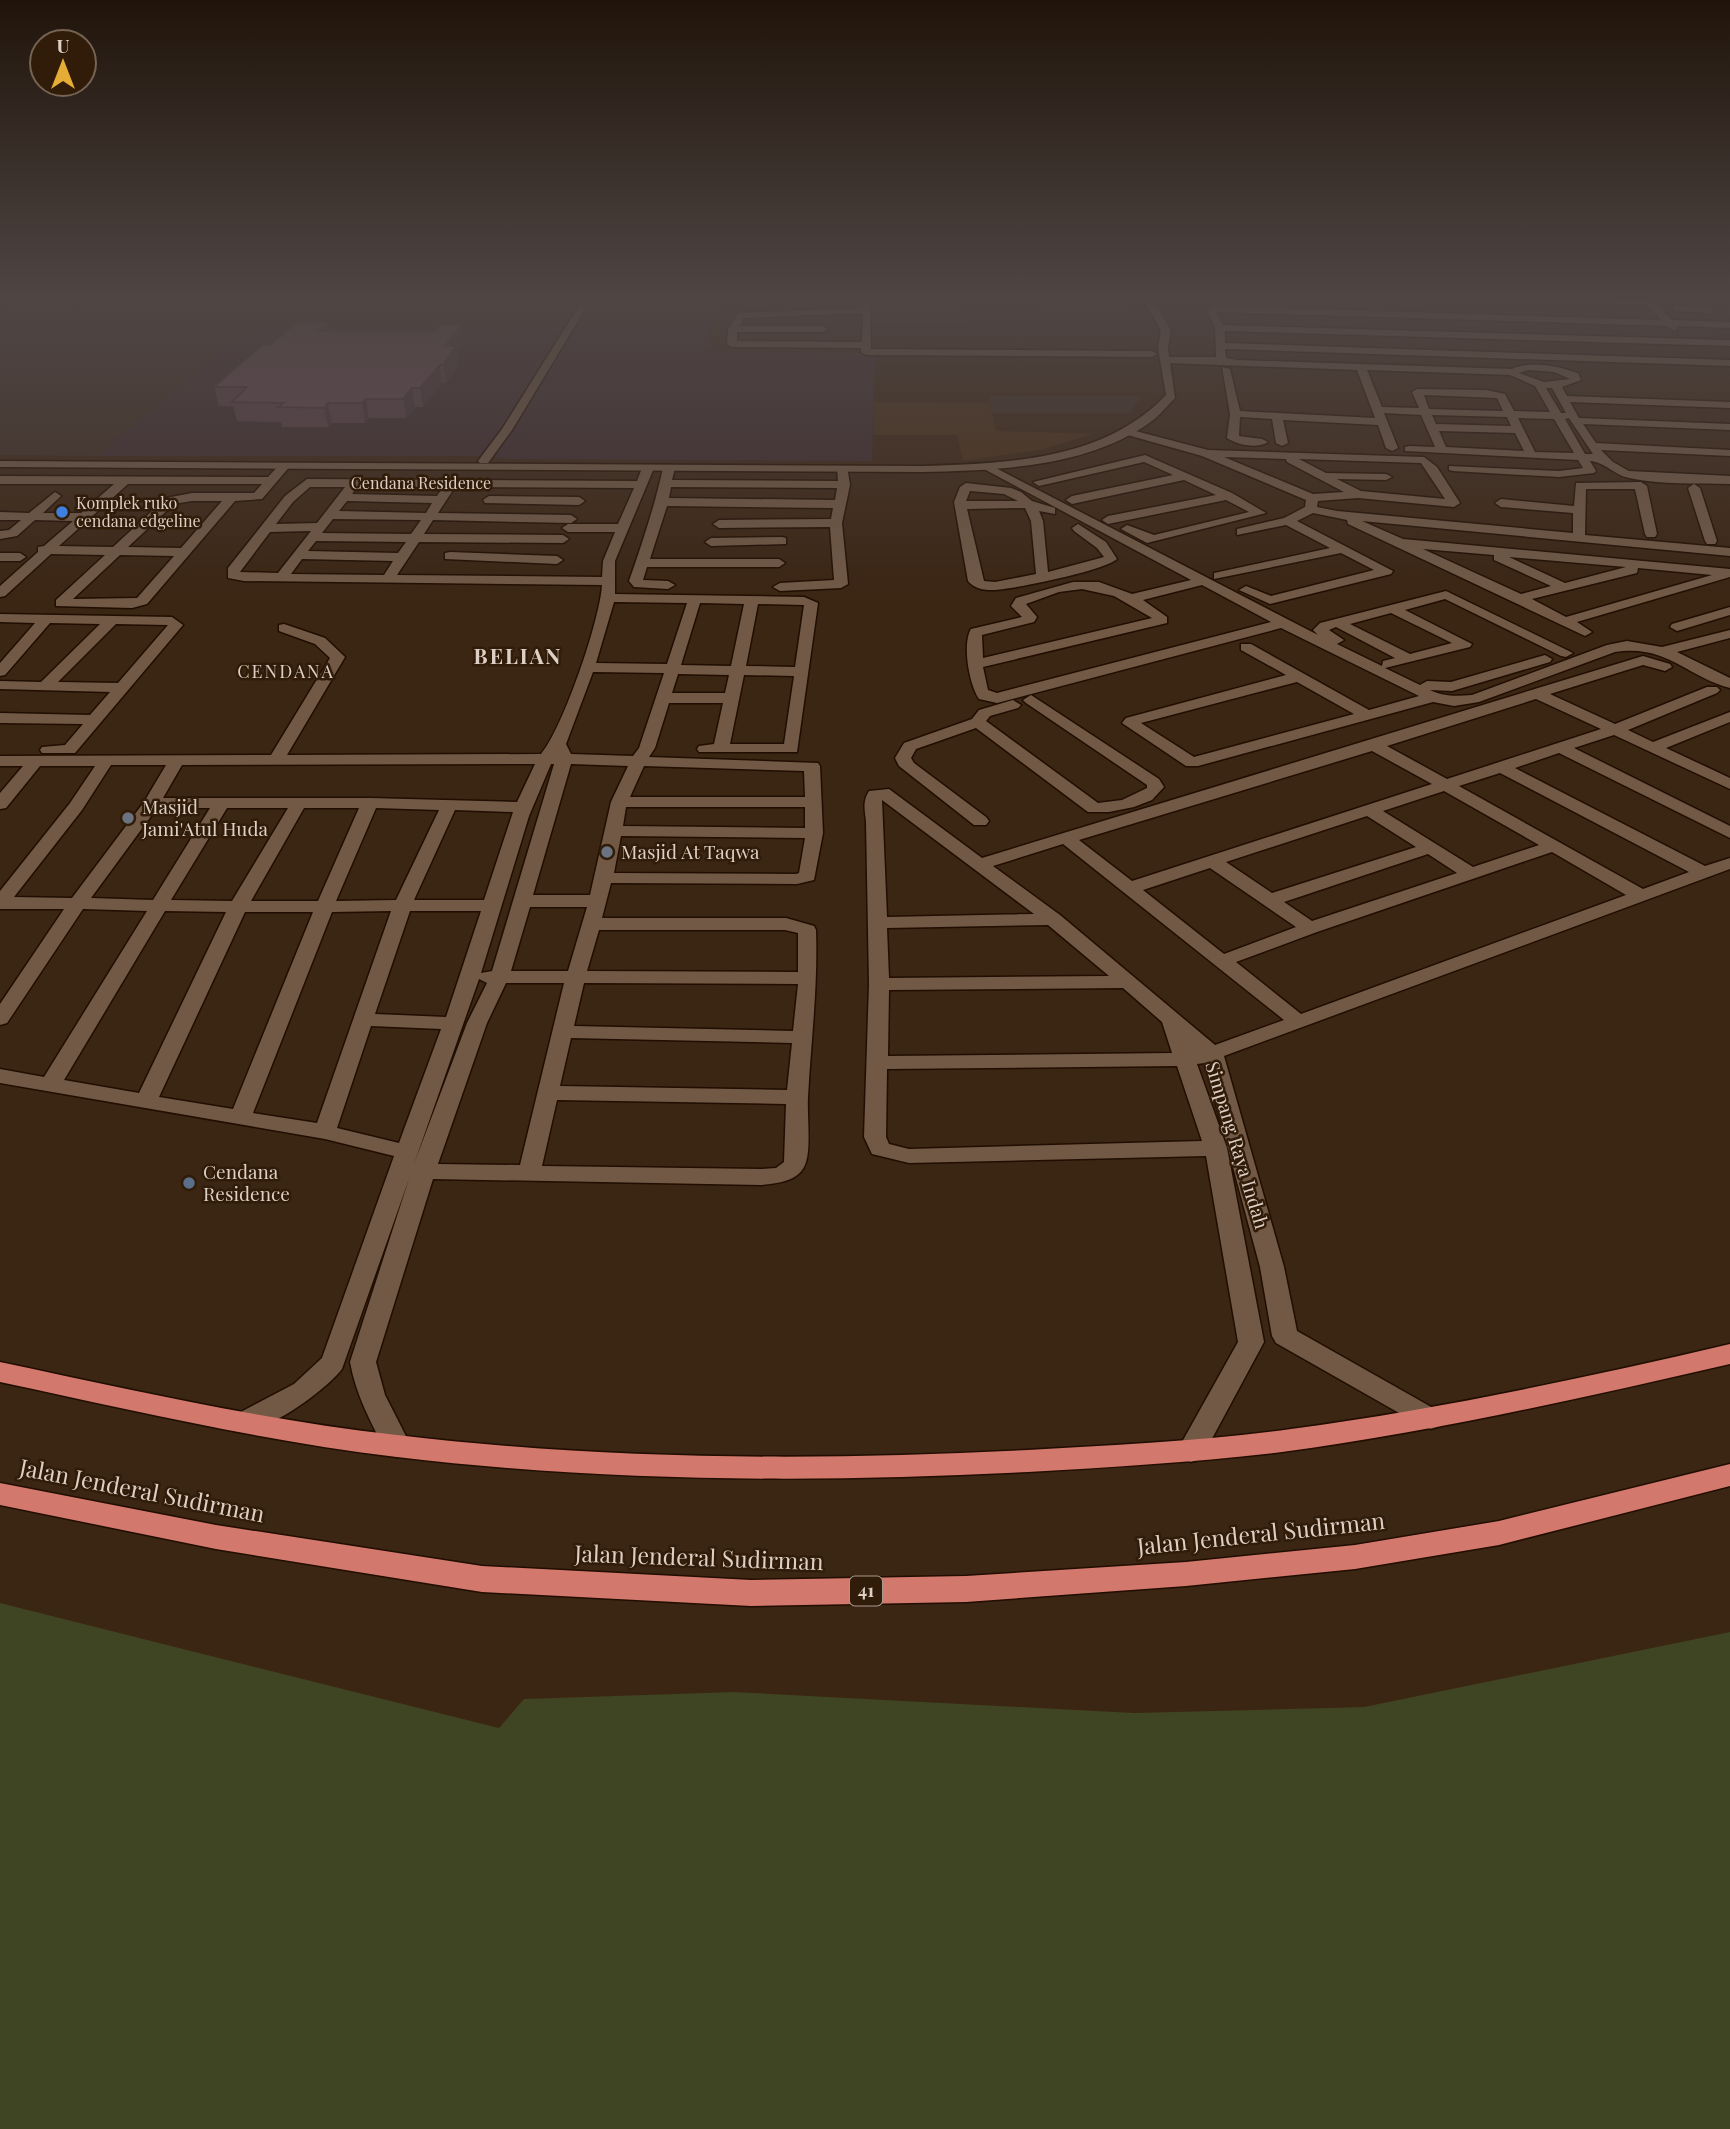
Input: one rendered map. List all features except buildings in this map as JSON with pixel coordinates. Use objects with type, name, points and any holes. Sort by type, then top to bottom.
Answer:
[{"type":"highway","points":[[0,1372],[242,1423],[397,1446],[538,1459],[754,1469],[952,1466],[1191,1451],[1312,1437],[1431,1419],[1613,1382],[1730,1354]]},
{"type":"highway","name":"Jalan Jenderal Sudirman","points":[[0,1494],[216,1537],[482,1579],[751,1593],[966,1589],[1186,1574],[1355,1557],[1499,1533],[1730,1475]]},
{"type":"street","points":[[484,461],[525,399]]},
{"type":"street","points":[[0,464],[669,468],[999,461],[1081,443],[1118,428],[1135,417],[1148,399]]},
{"type":"street","points":[[0,458],[484,461],[843,468],[988,467],[1067,453],[1128,432],[1151,419],[1169,399]]},
{"type":"street","points":[[1223,537],[1288,521],[1312,504],[1358,494],[1449,504],[1454,502],[1426,460],[1282,449],[1236,440],[1233,438],[1235,414],[1231,399]]},
{"type":"street","points":[[1372,399],[1392,448]]},
{"type":"street","points":[[1420,399],[1442,451]]},
{"type":"street","points":[[1502,399],[1531,454]]},
{"type":"street","points":[[1453,468],[1559,474],[1590,471],[1547,399]]},
{"type":"street","points":[[1563,399],[1602,458],[1624,474],[1730,480]]},
{"type":"street","points":[[1573,399],[1730,405]]},
{"type":"street","points":[[1376,410],[1422,405],[1576,419],[1730,427]]},
{"type":"street","points":[[1235,414],[1334,424],[1382,422]]},
{"type":"street","points":[[1277,417],[1282,449],[1358,494]]},
{"type":"street","points":[[1128,432],[1205,453],[1392,448],[1602,458]]},
{"type":"street","points":[[1433,432],[1522,435]]},
{"type":"street","points":[[1593,446],[1730,453]]},
{"type":"street","points":[[1205,453],[1520,598],[1585,632]]},
{"type":"street","points":[[1008,465],[1108,520],[1150,540],[1260,514],[1186,476],[1142,458],[1039,482]]},
{"type":"street","points":[[1375,458],[1399,498]]},
{"type":"street","points":[[24,480],[40,464]]},
{"type":"street","points":[[193,481],[209,464]]},
{"type":"street","points":[[0,672],[6,657],[52,608],[170,501],[192,497],[257,496],[285,465]]},
{"type":"street","points":[[529,483],[537,467]]},
{"type":"street","points":[[988,467],[1151,555],[1270,600],[1386,571],[1288,521]]},
{"type":"street","points":[[397,1446],[374,1404],[365,1381],[363,1362],[424,1172],[477,1023],[500,976],[522,901],[556,752],[587,667],[608,598],[609,561],[648,468]]},
{"type":"street","points":[[669,468],[662,502],[636,581],[639,584],[771,587],[841,584],[836,523],[844,485],[843,468]]},
{"type":"street","points":[[959,468],[967,487]]},
{"type":"street","points":[[1324,475],[1386,477]]},
{"type":"street","points":[[1072,500],[1186,476]]},
{"type":"street","points":[[0,480],[271,481]]},
{"type":"street","points":[[0,577],[67,517],[117,481]]},
{"type":"street","points":[[0,593],[49,550],[117,481]]},
{"type":"street","name":"Cendana Residence","points":[[268,528],[296,491],[313,482],[641,485]]},
{"type":"street","points":[[281,578],[355,482]]},
{"type":"street","points":[[387,578],[417,538],[452,483]]},
{"type":"street","points":[[480,518],[498,483]]},
{"type":"street","points":[[664,483],[844,485]]},
{"type":"street","points":[[549,580],[586,484]]},
{"type":"street","points":[[1578,532],[1581,484],[1730,489]]},
{"type":"street","points":[[1640,486],[1651,534]]},
{"type":"street","points":[[967,487],[1011,490],[1029,504],[1052,512],[1110,553],[1111,559],[995,586],[978,584],[975,581],[961,497],[967,487]]},
{"type":"street","points":[[1694,488],[1711,541]]},
{"type":"street","points":[[0,535],[13,533],[55,496]]},
{"type":"street","points":[[1108,520],[1228,496]]},
{"type":"street","points":[[342,497],[441,500]]},
{"type":"street","points":[[0,618],[52,608],[139,602],[232,498]]},
{"type":"street","points":[[489,500],[579,501]]},
{"type":"street","points":[[662,502],[841,504]]},
{"type":"street","points":[[705,564],[719,524],[722,503]]},
{"type":"street","points":[[1500,503],[1578,510]]},
{"type":"street","points":[[962,505],[1029,504]]},
{"type":"street","points":[[1029,504],[1039,532],[1043,576]]},
{"type":"street","points":[[331,515],[480,518],[567,528]]},
{"type":"street","points":[[1337,515],[1564,535],[1578,532],[1651,534],[1730,543]]},
{"type":"street","points":[[0,516],[83,517]]},
{"type":"street","points":[[1495,519],[1730,552]]},
{"type":"street","points":[[719,524],[836,523]]},
{"type":"street","points":[[771,587],[779,564],[785,524]]},
{"type":"street","points":[[321,527],[268,528],[235,568],[233,575],[281,578],[607,581]]},
{"type":"street","points":[[312,537],[462,538],[567,528],[622,528]]},
{"type":"street","points":[[1564,535],[1569,558]]},
{"type":"street","points":[[433,578],[462,538]]},
{"type":"street","points":[[711,542],[782,541]]},
{"type":"street","points":[[1400,543],[1730,574]]},
{"type":"street","points":[[1128,598],[1336,546]]},
{"type":"street","points":[[0,557],[49,550],[185,552]]},
{"type":"street","points":[[1485,551],[1564,587]]},
{"type":"street","points":[[301,555],[402,557]]},
{"type":"street","points":[[450,556],[557,560]]},
{"type":"street","points":[[641,563],[779,564]]},
{"type":"street","points":[[1520,598],[1651,566]]},
{"type":"street","points":[[1567,621],[1730,574]]},
{"type":"street","points":[[1211,576],[1283,624],[1339,645],[1388,663],[1426,685],[1446,688],[1566,653],[1446,595],[1391,608],[1320,630],[1339,645],[1433,697],[1454,701],[1474,699],[1619,646],[1639,646],[1660,652],[1722,681],[1730,698]]},
{"type":"street","points":[[977,664],[1162,620],[1128,598],[1089,585],[1021,601],[1018,606],[1029,619],[976,632],[974,636],[977,664],[981,691],[987,698],[998,698],[1283,624]]},
{"type":"street","points":[[608,598],[811,603],[791,749],[721,749],[643,754]]},
{"type":"street","points":[[529,1173],[576,976],[604,878],[620,802],[666,698],[695,599]]},
{"type":"street","points":[[721,749],[752,600]]},
{"type":"street","points":[[0,750],[69,750],[176,625],[172,621],[111,620],[52,608]]},
{"type":"street","points":[[1388,663],[1465,643],[1391,608]]},
{"type":"street","points":[[1677,627],[1730,611]]},
{"type":"street","points":[[44,687],[111,620]]},
{"type":"street","points":[[1338,623],[1409,659]]},
{"type":"street","points":[[279,756],[338,657],[320,641],[284,628]]},
{"type":"street","points":[[980,821],[907,766],[903,758],[910,746],[978,722],[984,713],[1246,647],[1258,631]]},
{"type":"street","points":[[1660,652],[1730,634]]},
{"type":"street","points":[[1246,647],[1369,716]]},
{"type":"street","points":[[980,864],[1374,745],[1643,660],[1722,681]]},
{"type":"street","points":[[587,667],[802,671]]},
{"type":"street","points":[[1297,677],[1130,723],[1192,763],[1433,697]]},
{"type":"street","points":[[1129,888],[1615,730],[1722,681]]},
{"type":"street","points":[[0,685],[121,688]]},
{"type":"street","points":[[1538,694],[1730,784]]},
{"type":"street","points":[[666,698],[733,698]]},
{"type":"street","points":[[978,722],[1094,808],[1146,797],[1155,791],[1153,782],[1031,700]]},
{"type":"street","points":[[1652,748],[1730,717]]},
{"type":"street","points":[[0,718],[93,720]]},
{"type":"street","points":[[1374,745],[1642,896]]},
{"type":"street","points":[[1561,748],[1730,832]]},
{"type":"street","points":[[242,1423],[295,1397],[324,1375],[333,1362],[470,978],[491,905],[525,807],[556,752]]},
{"type":"street","points":[[0,761],[169,761],[279,756],[556,752],[643,754],[812,766],[814,833],[810,875],[805,878],[604,878]]},
{"type":"street","points":[[0,804],[36,760]]},
{"type":"street","points":[[0,902],[76,806],[106,761]]},
{"type":"street","points":[[0,1018],[77,904],[152,803],[169,761]]},
{"type":"street","points":[[1501,767],[1704,873]]},
{"type":"street","points":[[1216,1148],[896,1155],[880,1149],[876,1144],[878,984],[875,822],[872,803],[878,792],[883,793],[1053,919],[1213,1054],[1730,863]]},
{"type":"street","points":[[620,802],[814,802]]},
{"type":"street","points":[[152,803],[370,803],[525,807]]},
{"type":"street","points":[[146,1101],[238,907],[299,803]]},
{"type":"street","points":[[240,1118],[325,905],[370,803]]},
{"type":"street","points":[[50,1086],[220,804]]},
{"type":"street","points":[[325,1132],[403,904],[449,806]]},
{"type":"street","points":[[1371,811],[1473,875]]},
{"type":"street","points":[[613,831],[814,833]]},
{"type":"street","points":[[1066,838],[1299,1022]]},
{"type":"street","points":[[1222,961],[1310,928],[1553,846]]},
{"type":"street","points":[[1270,900],[1429,848]]},
{"type":"street","points":[[1212,861],[1310,928]]},
{"type":"street","points":[[522,901],[598,901]]},
{"type":"street","points":[[0,902],[238,907],[491,905]]},
{"type":"street","points":[[877,923],[1053,919]]},
{"type":"street","points":[[0,1076],[325,1132],[424,1172],[761,1177],[780,1175],[790,1170],[795,1162],[809,934],[803,927],[786,924],[592,924]]},
{"type":"street","points":[[470,978],[808,978]]},
{"type":"street","points":[[878,984],[1128,982]]},
{"type":"street","points":[[362,1020],[452,1023]]},
{"type":"street","points":[[877,1063],[1187,1059],[1172,1022]]},
{"type":"street","points":[[563,1032],[803,1037]]},
{"type":"street","name":"Simpang Raya Indah","points":[[1191,1451],[1251,1342],[1216,1148],[1187,1059],[1213,1054],[1272,1267],[1285,1336],[1431,1419]]},
{"type":"street","points":[[548,1093],[797,1097]]},
{"type":"street","points":[[333,1362],[363,1362]]},
{"type":"shaded area","points":[[0,399],[164,399],[98,456],[0,455]]},
{"type":"shaded area","points":[[164,399],[874,399],[872,461],[510,459],[483,456],[98,456]]},
{"type":"shaded area","points":[[990,399],[1139,399],[1130,413],[992,413]]},
{"type":"shaded area","points":[[874,402],[990,403],[996,431],[1093,434],[1039,450],[963,461],[957,435],[873,435]]},
{"type":"green space","points":[[0,1603],[499,1728],[524,1699],[734,1692],[1134,1713],[1364,1707],[1730,1632],[1730,2129],[0,2129]]},
{"type":"place","name":"Komplek ruko cendana edgeline","points":[[62,512]]},
{"type":"place","name":"Masjid Jami'Atul Huda","points":[[128,818]]},
{"type":"place","name":"Masjid At Taqwa","points":[[607,852]]},
{"type":"place","name":"Cendana Residence","points":[[189,1183]]},
{"type":"district","name":"BELIAN","points":[[518,657]]},
{"type":"district","name":"CENDANA","points":[[286,672]]}]
